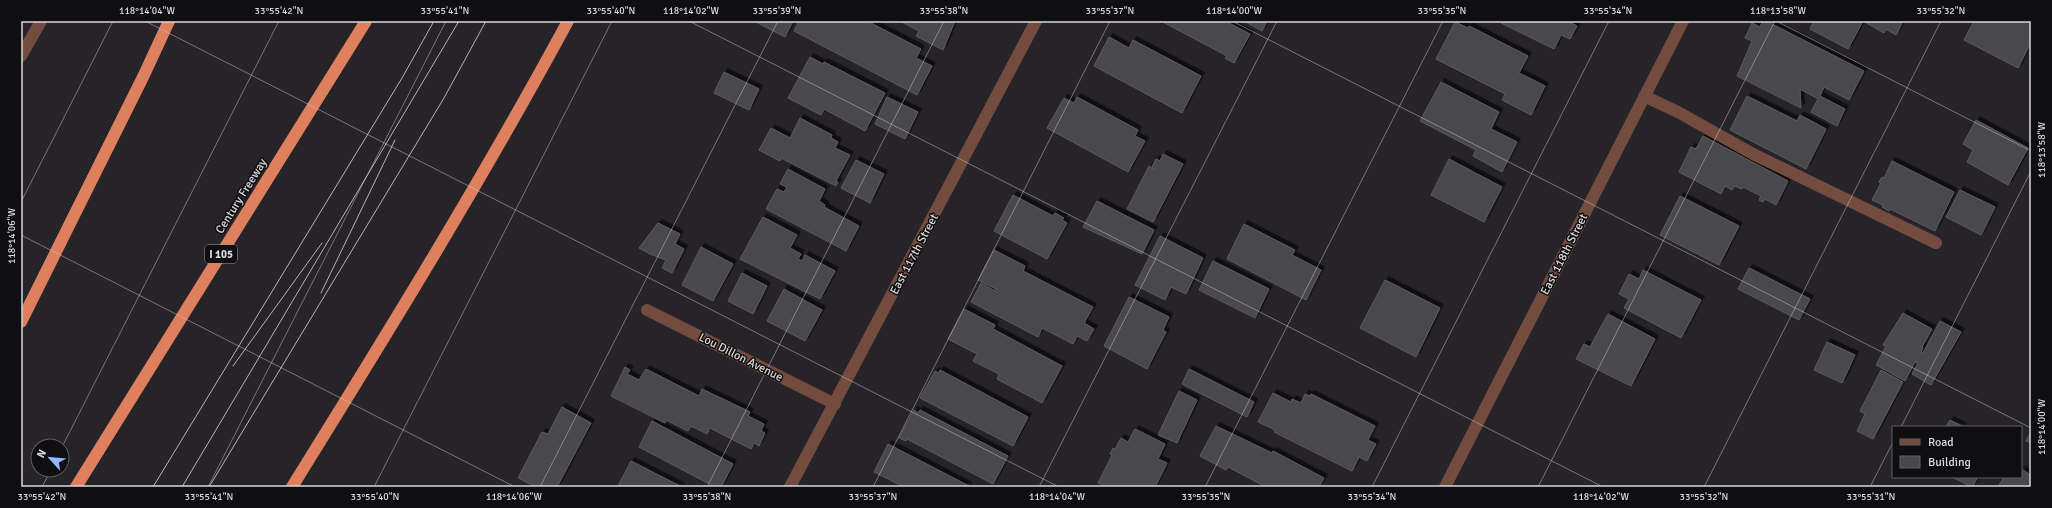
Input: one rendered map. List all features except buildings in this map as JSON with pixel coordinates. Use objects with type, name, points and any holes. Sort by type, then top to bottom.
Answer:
[{"type":"highway","points":[[21,322],[144,75],[169,21]]},
{"type":"highway","name":"Century Freeway","points":[[76,487],[366,21]]},
{"type":"highway","points":[[292,487],[390,328],[537,78],[568,21]]},
{"type":"street","points":[[21,56],[41,21]]},
{"type":"street","name":"East 117th Street","points":[[790,487],[1036,21]]},
{"type":"street","name":"East 118th Street","points":[[1445,487],[1683,21]]},
{"type":"street","points":[[1644,96],[1678,112],[1753,154],[1936,243]]},
{"type":"street","name":"Lou Dillon Avenue","points":[[647,310],[835,404]]},
{"type":"tram line","points":[[153,487],[402,78],[434,21]]},
{"type":"tram line","points":[[182,487],[459,21]]},
{"type":"tram line","points":[[209,487],[444,98],[486,21]]},
{"type":"tram line","points":[[321,293],[395,140]]},
{"type":"tram line","points":[[233,366],[322,243]]}]
